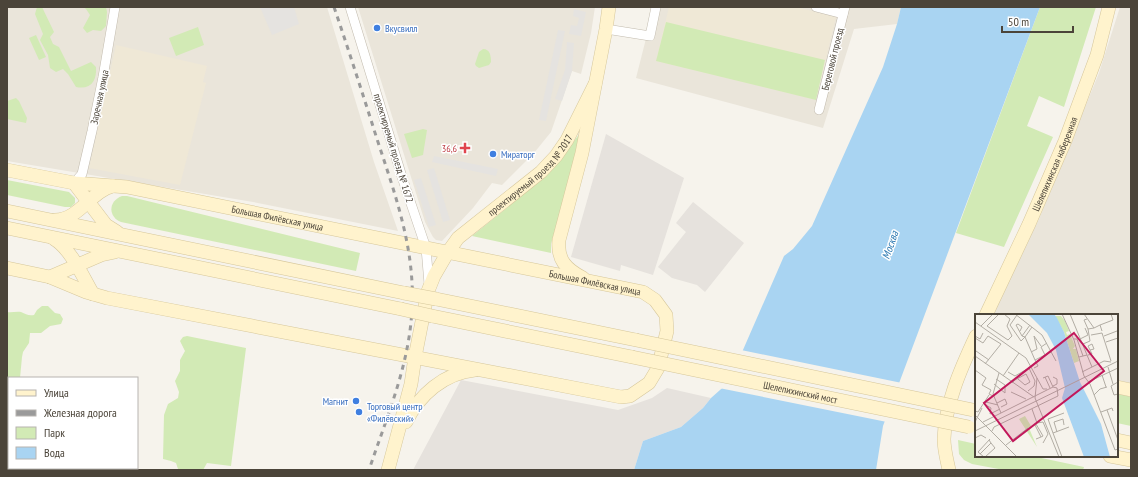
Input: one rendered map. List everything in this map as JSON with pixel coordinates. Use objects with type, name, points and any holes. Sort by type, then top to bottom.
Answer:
[{"type":"street","name":"Заречная улица","points":[[74,183],[82,174],[103,77],[115,7]]},
{"type":"street","name":"проектируемый проезд № 1672","points":[[350,7],[403,180],[426,248],[432,295]]},
{"type":"street","name":"проектируемый проезд № 2017","points":[[588,281],[570,270],[561,260],[558,249],[559,240],[582,153],[609,7]]},
{"type":"street","points":[[606,29],[650,36],[656,7]]},
{"type":"street","points":[[816,7],[844,10]]},
{"type":"street","name":"Шелепихинская набережная","points":[[986,314],[1029,224],[1065,141],[1097,55],[1109,7]]},
{"type":"street","name":"Береговой проезд","points":[[819,110],[844,10]]},
{"type":"street","name":"проектируемый проезд № 2017","points":[[397,439],[411,384],[415,356],[432,295],[434,276],[458,238],[541,172],[556,156],[567,140],[595,84]]},
{"type":"street","name":"Большая Филёвская улица","points":[[7,170],[74,183],[118,186],[643,292],[656,300],[666,315],[668,331],[658,368],[649,383],[630,396],[621,397],[415,356],[107,298],[50,277],[7,268]]},
{"type":"street","points":[[74,183],[110,228],[124,235]]},
{"type":"street","points":[[52,220],[59,220],[70,216],[104,190],[118,186]]},
{"type":"street","points":[[104,221],[100,208],[104,196],[118,186]]},
{"type":"street","points":[[7,211],[124,235]]},
{"type":"street","points":[[7,228],[120,252]]},
{"type":"street","name":"Шелепихинский мост","points":[[124,235],[404,293],[432,295],[636,340],[974,411]]},
{"type":"street","points":[[48,237],[60,242],[64,247],[93,294]]},
{"type":"street","points":[[50,277],[101,255],[112,252],[120,252]]},
{"type":"street","name":"Шелепихинский мост","points":[[120,252],[973,428]]},
{"type":"street","points":[[101,255],[92,266],[89,276],[95,290],[107,298]]},
{"type":"street","points":[[949,470],[945,454],[944,440],[946,424],[951,401],[971,358],[975,340]]},
{"type":"street","points":[[388,470],[397,439],[420,400],[433,387],[456,374],[482,370]]},
{"type":"street","points":[[1118,387],[1131,390]]},
{"type":"street","points":[[1118,440],[1131,443]]},
{"type":"street","points":[[1115,457],[1131,460]]},
{"type":"shaded area","points":[[7,7],[327,7],[374,162],[398,231],[253,202],[7,161]]},
{"type":"shaded area","points":[[260,7],[294,7],[299,24],[272,35]]},
{"type":"shaded area","points":[[358,7],[595,7],[591,33],[581,74],[572,71],[551,132],[534,153],[502,185],[492,183],[473,208],[442,241],[436,240],[433,237],[425,222]]},
{"type":"shaded area","points":[[654,7],[901,7],[897,24],[854,29],[823,128],[636,78]]},
{"type":"shaded area","points":[[669,7],[796,7],[836,17],[816,100],[656,61]]},
{"type":"shaded area","points":[[1120,7],[1131,7],[1131,383],[1118,380],[1118,314],[992,314],[1039,219],[1099,73]]},
{"type":"shaded area","points":[[574,9],[586,12],[581,36],[569,34],[571,25],[577,26],[579,18],[573,16]]},
{"type":"shaded area","points":[[558,30],[565,31],[546,121],[539,120]]},
{"type":"shaded area","points":[[567,42],[574,43],[572,71],[562,101],[555,99],[565,70]]},
{"type":"shaded area","points":[[116,45],[207,66],[203,82],[206,83],[180,185],[89,168]]},
{"type":"shaded area","points":[[606,134],[684,178],[653,275],[621,265],[620,271],[571,257]]},
{"type":"shaded area","points":[[434,156],[498,169],[496,176],[432,162]]},
{"type":"shaded area","points":[[434,168],[450,220],[443,222],[427,170]]},
{"type":"shaded area","points":[[421,178],[436,225],[429,227],[414,180]]},
{"type":"shaded area","points":[[693,202],[744,243],[705,292],[697,285],[672,278],[658,267],[686,232],[676,223]]},
{"type":"shaded area","points":[[461,380],[618,410],[652,398],[667,388],[711,398],[703,408],[681,427],[643,441],[634,470],[413,470]]},
{"type":"green space","points":[[37,7],[42,7],[54,32],[50,37],[53,44],[59,47],[71,71],[91,62],[96,67],[94,80],[89,86],[81,88],[76,87],[63,69],[56,72],[50,68],[48,55],[40,40],[43,34],[35,14]]},
{"type":"green space","points":[[83,7],[106,7],[106,26],[101,31],[93,30],[87,33],[83,28],[90,15]]},
{"type":"green space","points":[[1040,7],[1096,7],[1064,107],[1039,96],[1027,126],[1053,137],[1004,247],[956,233]]},
{"type":"green space","points":[[666,22],[825,60],[816,100],[656,61]]},
{"type":"green space","points":[[198,27],[204,45],[176,56],[169,38]]},
{"type":"green space","points":[[36,35],[46,57],[39,60],[29,38]]},
{"type":"green space","points":[[483,49],[489,52],[491,62],[489,65],[479,68],[475,64],[479,52]]},
{"type":"green space","points":[[16,98],[27,118],[26,123],[7,119],[7,101]]},
{"type":"green space","points":[[423,129],[427,130],[423,155],[412,158],[404,134]]},
{"type":"green space","points":[[580,133],[551,244],[551,253],[472,236],[541,180],[558,163]]},
{"type":"green space","points":[[7,180],[69,192],[75,198],[75,203],[71,207],[65,207],[7,195]]},
{"type":"green space","points":[[122,196],[360,253],[356,271],[121,222],[114,217],[111,209],[114,201]]},
{"type":"green space","points":[[42,306],[48,306],[55,313],[60,314],[63,319],[61,324],[50,326],[41,333],[30,333],[29,343],[23,352],[20,377],[8,377],[7,397],[7,312],[21,312],[34,315]]},
{"type":"green space","points":[[187,336],[246,348],[231,466],[207,463],[203,470],[177,470],[176,463],[163,459],[164,415],[168,404],[178,398],[179,392],[175,381],[180,371],[180,360],[185,351],[180,341],[183,337]]},
{"type":"green space","points":[[1118,393],[1131,397],[1131,426],[1118,423]]},
{"type":"green space","points":[[958,440],[975,444],[975,457],[1037,457],[1084,467],[1083,470],[1004,470],[972,464],[964,460],[959,454]]},
{"type":"water","name":"Москва","points":[[901,7],[1040,7],[883,426],[876,470],[634,470],[643,441],[681,427],[729,382],[784,256],[793,249],[812,226],[883,67]]},
{"type":"pier","points":[[741,350],[902,383],[887,422],[719,388],[727,381]]},
{"type":"railway","points":[[334,7],[392,184],[409,252],[411,275],[411,322],[405,360],[369,470]]},
{"type":"place","name":"Вкусвилл","points":[[377,28]]},
{"type":"place","name":"36,6","points":[[465,148]]},
{"type":"place","name":"Мираторг","points":[[493,154]]},
{"type":"place","name":"Магнит","points":[[356,401]]},
{"type":"place","name":"Торговый центр «Филёвский»","points":[[359,412]]}]
